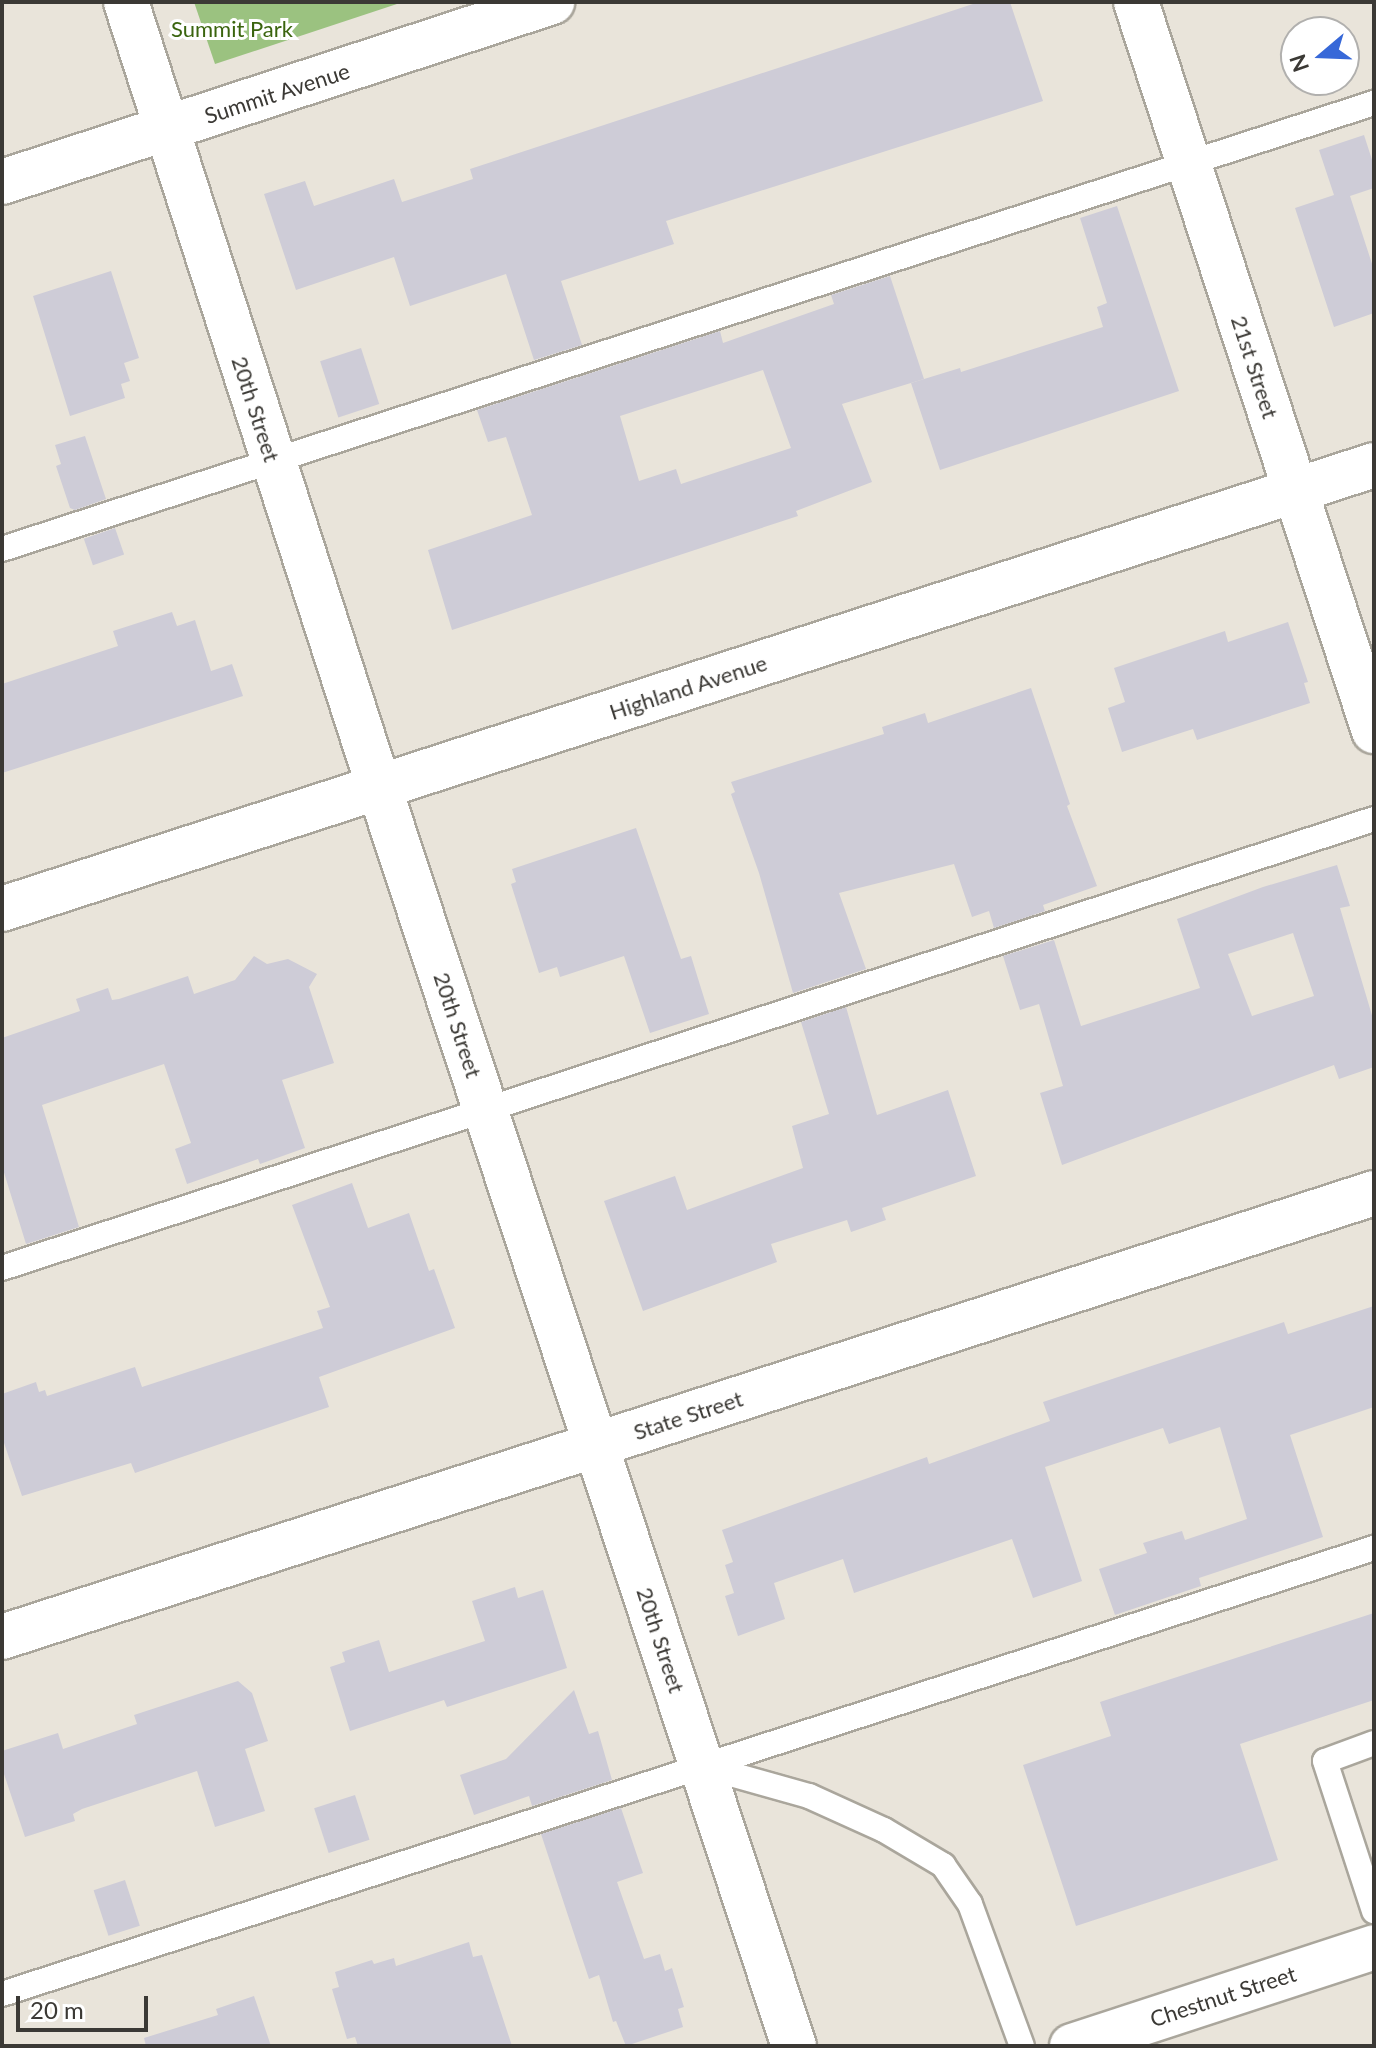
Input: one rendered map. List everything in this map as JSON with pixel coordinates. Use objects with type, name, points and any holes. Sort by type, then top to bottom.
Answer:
[{"type":"street","name":"20th Street","points":[[126,2],[379,787],[794,2046]]},
{"type":"street","name":"Summit Avenue","points":[[2,182],[552,2]]},
{"type":"street","name":"21st Street","points":[[1136,2],[1374,731]]},
{"type":"street","name":"Highland Avenue","points":[[2,909],[1374,465]]},
{"type":"street","name":"State Street","points":[[2,1637],[1374,1193]]},
{"type":"street","name":"Chestnut Street","points":[[1072,2046],[1374,1947]]},
{"type":"lane","points":[[2,549],[272,458],[1374,103]]},
{"type":"lane","points":[[2,1268],[1374,819]]},
{"type":"lane","points":[[2,1994],[1374,1548]]},
{"type":"lane","points":[[1374,1743],[1325,1761],[1374,1911]]},
{"type":"lane","points":[[702,1766],[809,1796],[884,1830],[943,1865],[970,1904],[1022,2046]]},
{"type":"green space","name":"Summit Park","points":[[194,2],[403,2],[215,64]]},
{"type":"building","points":[[979,2],[1010,2],[1043,101],[666,221],[674,244],[561,281],[582,345],[534,360],[506,274],[410,306],[394,257],[296,290],[264,194],[305,181],[314,206],[394,179],[402,202],[473,179],[470,169]]},
{"type":"building","points":[[1364,135],[1374,166],[1374,188],[1350,196],[1374,270],[1374,313],[1334,327],[1295,208],[1334,195],[1319,150]]},
{"type":"building","points":[[1117,206],[1179,391],[940,470],[911,383],[960,368],[961,372],[1103,327],[1097,307],[1107,303],[1080,218]]},
{"type":"building","points":[[111,271],[139,358],[124,363],[130,381],[121,384],[125,398],[70,416],[33,296]]},
{"type":"building","points":[[890,276],[924,379],[842,404],[872,482],[796,511],[798,516],[452,630],[428,550],[532,515],[506,437],[488,442],[477,410],[720,331],[723,343],[834,304],[831,295]],"holes":[[[763,370],[791,448],[681,484],[676,469],[639,481],[620,416]]]},
{"type":"building","points":[[361,348],[379,404],[338,417],[320,361]]},
{"type":"building","points":[[85,436],[106,499],[75,510],[70,508],[56,466],[61,464],[55,445]]},
{"type":"building","points":[[115,528],[124,554],[93,565],[84,539]]},
{"type":"building","points":[[172,612],[177,626],[195,620],[211,671],[232,664],[243,696],[2,773],[2,684],[118,646],[113,631]]},
{"type":"building","points":[[1288,622],[1308,682],[1304,683],[1310,703],[1197,740],[1193,729],[1122,752],[1108,708],[1125,702],[1114,668],[1225,631],[1228,642]]},
{"type":"building","points":[[1031,688],[1070,804],[1067,806],[1097,886],[1043,905],[1045,911],[994,928],[989,911],[972,917],[954,864],[839,893],[866,969],[793,993],[759,873],[731,794],[735,792],[731,782],[884,734],[882,727],[925,713],[928,723]]},
{"type":"building","points":[[636,828],[681,959],[691,956],[709,1014],[650,1033],[624,956],[560,977],[557,967],[539,973],[511,884],[516,882],[512,869]]},
{"type":"building","points":[[1337,865],[1350,906],[1340,908],[1374,1022],[1374,1067],[1339,1079],[1334,1065],[1062,1165],[1040,1093],[1063,1086],[1039,1004],[1020,1010],[1003,956],[1054,940],[1081,1026],[1200,988],[1177,919],[1263,887]],"holes":[[[1293,933],[1314,996],[1252,1016],[1228,954]]]},
{"type":"building","points":[[254,956],[267,964],[288,959],[317,974],[309,987],[334,1063],[282,1080],[305,1148],[260,1164],[258,1159],[187,1184],[175,1149],[191,1143],[164,1064],[42,1105],[79,1227],[26,1244],[2,1166],[2,1038],[80,1011],[76,999],[108,988],[112,1000],[119,999],[188,976],[194,994],[235,980]]},
{"type":"building","points":[[846,1007],[877,1115],[948,1090],[976,1176],[882,1208],[886,1220],[851,1232],[847,1220],[771,1244],[777,1262],[643,1311],[604,1201],[675,1176],[687,1210],[803,1168],[792,1126],[829,1114],[801,1022]]},
{"type":"building","points":[[352,1183],[368,1228],[409,1213],[429,1271],[434,1269],[455,1328],[319,1377],[329,1407],[135,1473],[131,1463],[22,1496],[2,1437],[2,1394],[36,1382],[39,1392],[45,1390],[47,1396],[135,1367],[142,1387],[323,1328],[317,1311],[330,1307],[292,1205]]},
{"type":"building","points":[[1374,1306],[1374,1407],[1290,1435],[1323,1537],[1199,1578],[1201,1586],[1115,1615],[1099,1569],[1147,1553],[1143,1543],[1182,1531],[1185,1540],[1247,1519],[1220,1427],[1169,1444],[1163,1428],[1045,1467],[1082,1581],[1033,1598],[1012,1539],[854,1593],[843,1559],[774,1583],[785,1619],[738,1636],[725,1596],[734,1593],[725,1565],[733,1562],[722,1530],[927,1457],[929,1464],[1050,1421],[1043,1402],[1284,1322],[1288,1334]]},
{"type":"building","points":[[515,1587],[518,1598],[543,1590],[567,1668],[447,1707],[444,1700],[350,1731],[330,1667],[345,1662],[342,1652],[379,1640],[389,1672],[485,1641],[472,1601]]},
{"type":"building","points":[[1374,1613],[1374,1700],[1240,1744],[1278,1860],[1076,1926],[1023,1765],[1111,1736],[1100,1702]]},
{"type":"building","points":[[238,1681],[252,1693],[268,1741],[245,1749],[265,1811],[215,1827],[197,1771],[82,1809],[73,1814],[75,1821],[25,1837],[2,1768],[2,1751],[58,1733],[63,1749],[137,1724],[134,1715]]},
{"type":"building","points":[[574,1690],[589,1734],[598,1731],[612,1780],[532,1806],[529,1796],[474,1815],[460,1775],[506,1759]]},
{"type":"building","points":[[355,1795],[370,1840],[329,1853],[314,1808]]},
{"type":"building","points":[[621,1808],[643,1873],[617,1882],[644,1959],[660,1954],[665,1971],[672,1968],[684,2007],[678,2009],[683,2027],[626,2046],[616,2021],[613,2022],[599,1975],[589,1979],[541,1834]]},
{"type":"building","points":[[125,1880],[140,1926],[108,1936],[94,1890]]},
{"type":"building","points":[[469,1942],[473,1957],[482,1955],[512,2046],[358,2046],[355,2037],[347,2039],[332,1989],[339,1987],[335,1972],[372,1960],[374,1964],[394,1958],[396,1966]]},
{"type":"building","points":[[254,1996],[271,2046],[146,2046],[144,2038],[218,2015],[216,2009]]}]
